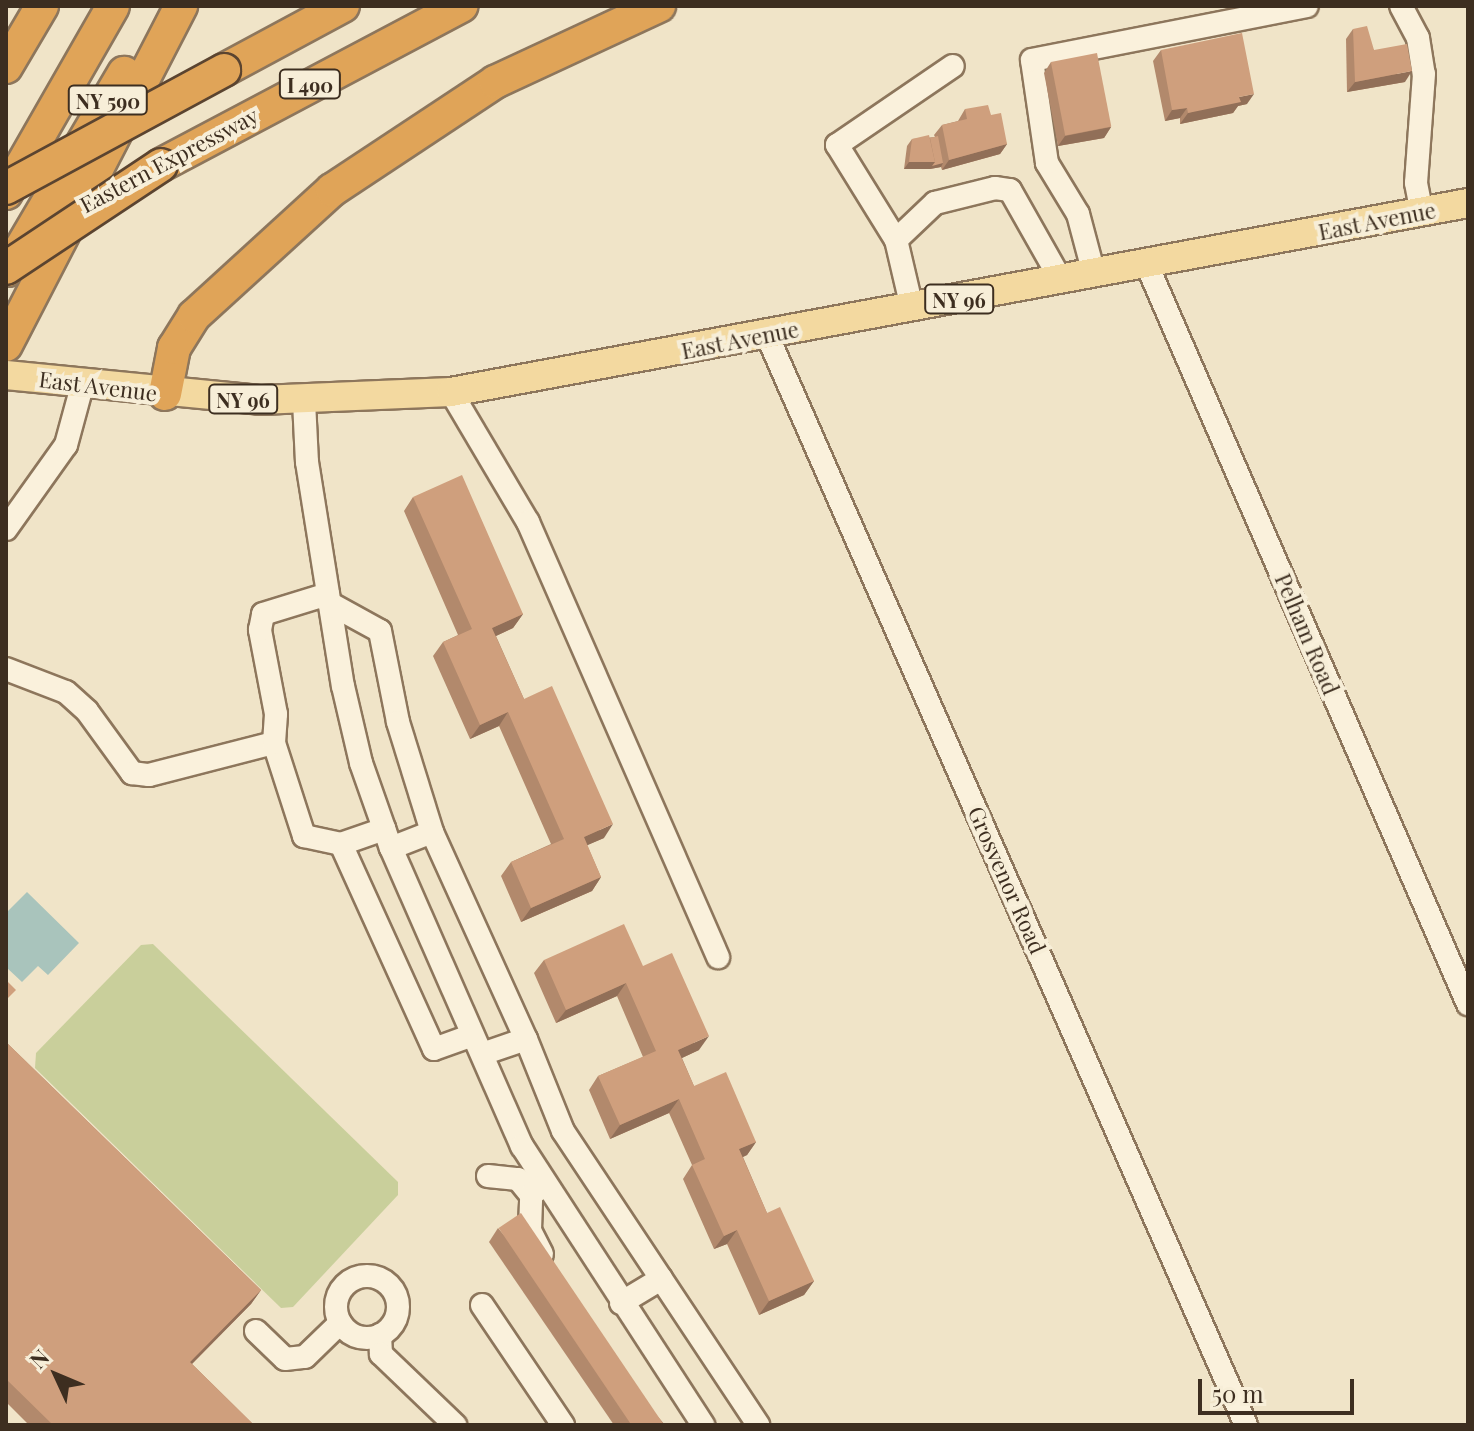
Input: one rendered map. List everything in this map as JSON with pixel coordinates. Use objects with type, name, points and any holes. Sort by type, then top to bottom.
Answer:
[{"type":"highway","points":[[6,67],[42,6]]},
{"type":"highway","name":"NY 590","points":[[6,190],[113,6]]},
{"type":"highway","name":"NY 590","points":[[6,271],[164,6]]},
{"type":"highway","points":[[6,345],[181,6]]},
{"type":"highway","points":[[224,70],[312,6]]},
{"type":"highway","name":"I 490","points":[[6,190],[343,6]]},
{"type":"highway","name":"Eastern Expressway","points":[[6,249],[461,6]]},
{"type":"highway","points":[[165,394],[174,348],[194,316],[332,190],[495,82],[659,6]]},
{"type":"highway","points":[[6,271],[161,165]]},
{"type":"main road","name":"East Avenue","points":[[6,375],[165,394],[304,401],[451,392],[1468,203]]},
{"type":"street","points":[[1094,274],[1078,214],[1047,163],[1032,60],[1307,6]]},
{"type":"street","points":[[1401,6],[1418,38],[1424,74],[1416,183],[1422,213]]},
{"type":"street","points":[[912,308],[896,240],[837,145],[953,66]]},
{"type":"street","points":[[896,240],[935,203],[995,188],[1010,190],[1061,280]]},
{"type":"street","name":"Pelham Road","points":[[1147,265],[1468,1004]]},
{"type":"street","name":"Grosvenor Road","points":[[767,335],[1246,1425]]},
{"type":"street","points":[[6,529],[66,445],[82,386]]},
{"type":"street","points":[[451,392],[528,522],[718,957]]},
{"type":"street","points":[[304,401],[307,462],[351,725],[388,839],[538,1190],[621,1303],[703,1425]]},
{"type":"street","points":[[432,832],[341,844],[304,836],[274,743],[276,714],[260,630],[263,614],[329,598],[380,631],[398,722],[432,832],[526,1039],[563,1131],[758,1425]]},
{"type":"street","points":[[6,669],[66,692],[87,711],[132,773],[149,775],[274,743]]},
{"type":"street","points":[[341,844],[434,1049],[526,1039]]},
{"type":"street","points":[[488,1176],[518,1179],[538,1190]]},
{"type":"street","points":[[538,1190],[531,1238],[552,1269]]},
{"type":"street","points":[[362,1276],[382,1279],[398,1303],[394,1322],[380,1335],[362,1338],[340,1323],[336,1303],[345,1285],[362,1276]]},
{"type":"street","points":[[621,1303],[661,1279]]},
{"type":"street","points":[[482,1305],[563,1425]]},
{"type":"street","points":[[256,1331],[285,1359],[305,1357],[340,1323]]},
{"type":"street","points":[[380,1335],[381,1354],[455,1425]]},
{"type":"green space","points":[[153,944],[398,1182],[398,1195],[293,1307],[281,1308],[35,1068],[36,1053],[141,945]]},
{"type":"water","points":[[27,892],[79,943],[48,975],[38,966],[22,982],[6,967],[6,913]]},
{"type":"building","points":[[1367,26],[1374,50],[1407,44],[1412,71],[1355,82],[1353,29]]},
{"type":"building","points":[[1242,33],[1254,94],[1239,97],[1241,102],[1188,113],[1187,108],[1172,110],[1161,50]]},
{"type":"building","points":[[1097,53],[1111,127],[1065,136],[1051,62]]},
{"type":"building","points":[[988,105],[991,115],[1001,113],[1007,144],[949,160],[942,125],[967,119],[965,109]]},
{"type":"building","points":[[929,135],[935,162],[909,162],[912,139]]},
{"type":"building","points":[[938,136],[943,163],[932,166],[935,162],[930,138]]},
{"type":"building","points":[[462,475],[523,614],[492,628],[524,699],[552,686],[613,824],[584,837],[601,877],[531,908],[511,862],[564,839],[508,712],[480,725],[443,642],[472,629],[413,497]]},
{"type":"building","points":[[624,924],[643,966],[672,953],[709,1036],[678,1050],[694,1086],[726,1072],[756,1142],[739,1149],[767,1213],[780,1207],[814,1281],[769,1301],[737,1230],[724,1236],[692,1165],[705,1159],[679,1099],[620,1125],[598,1076],[656,1051],[626,983],[566,1010],[544,960]]},
{"type":"building","points":[[6,980],[16,990],[6,1000]]},
{"type":"building","points":[[6,1042],[261,1290],[190,1362],[254,1425],[53,1425],[6,1379]]},
{"type":"building","points":[[521,1213],[664,1425],[631,1425],[499,1228]]}]
